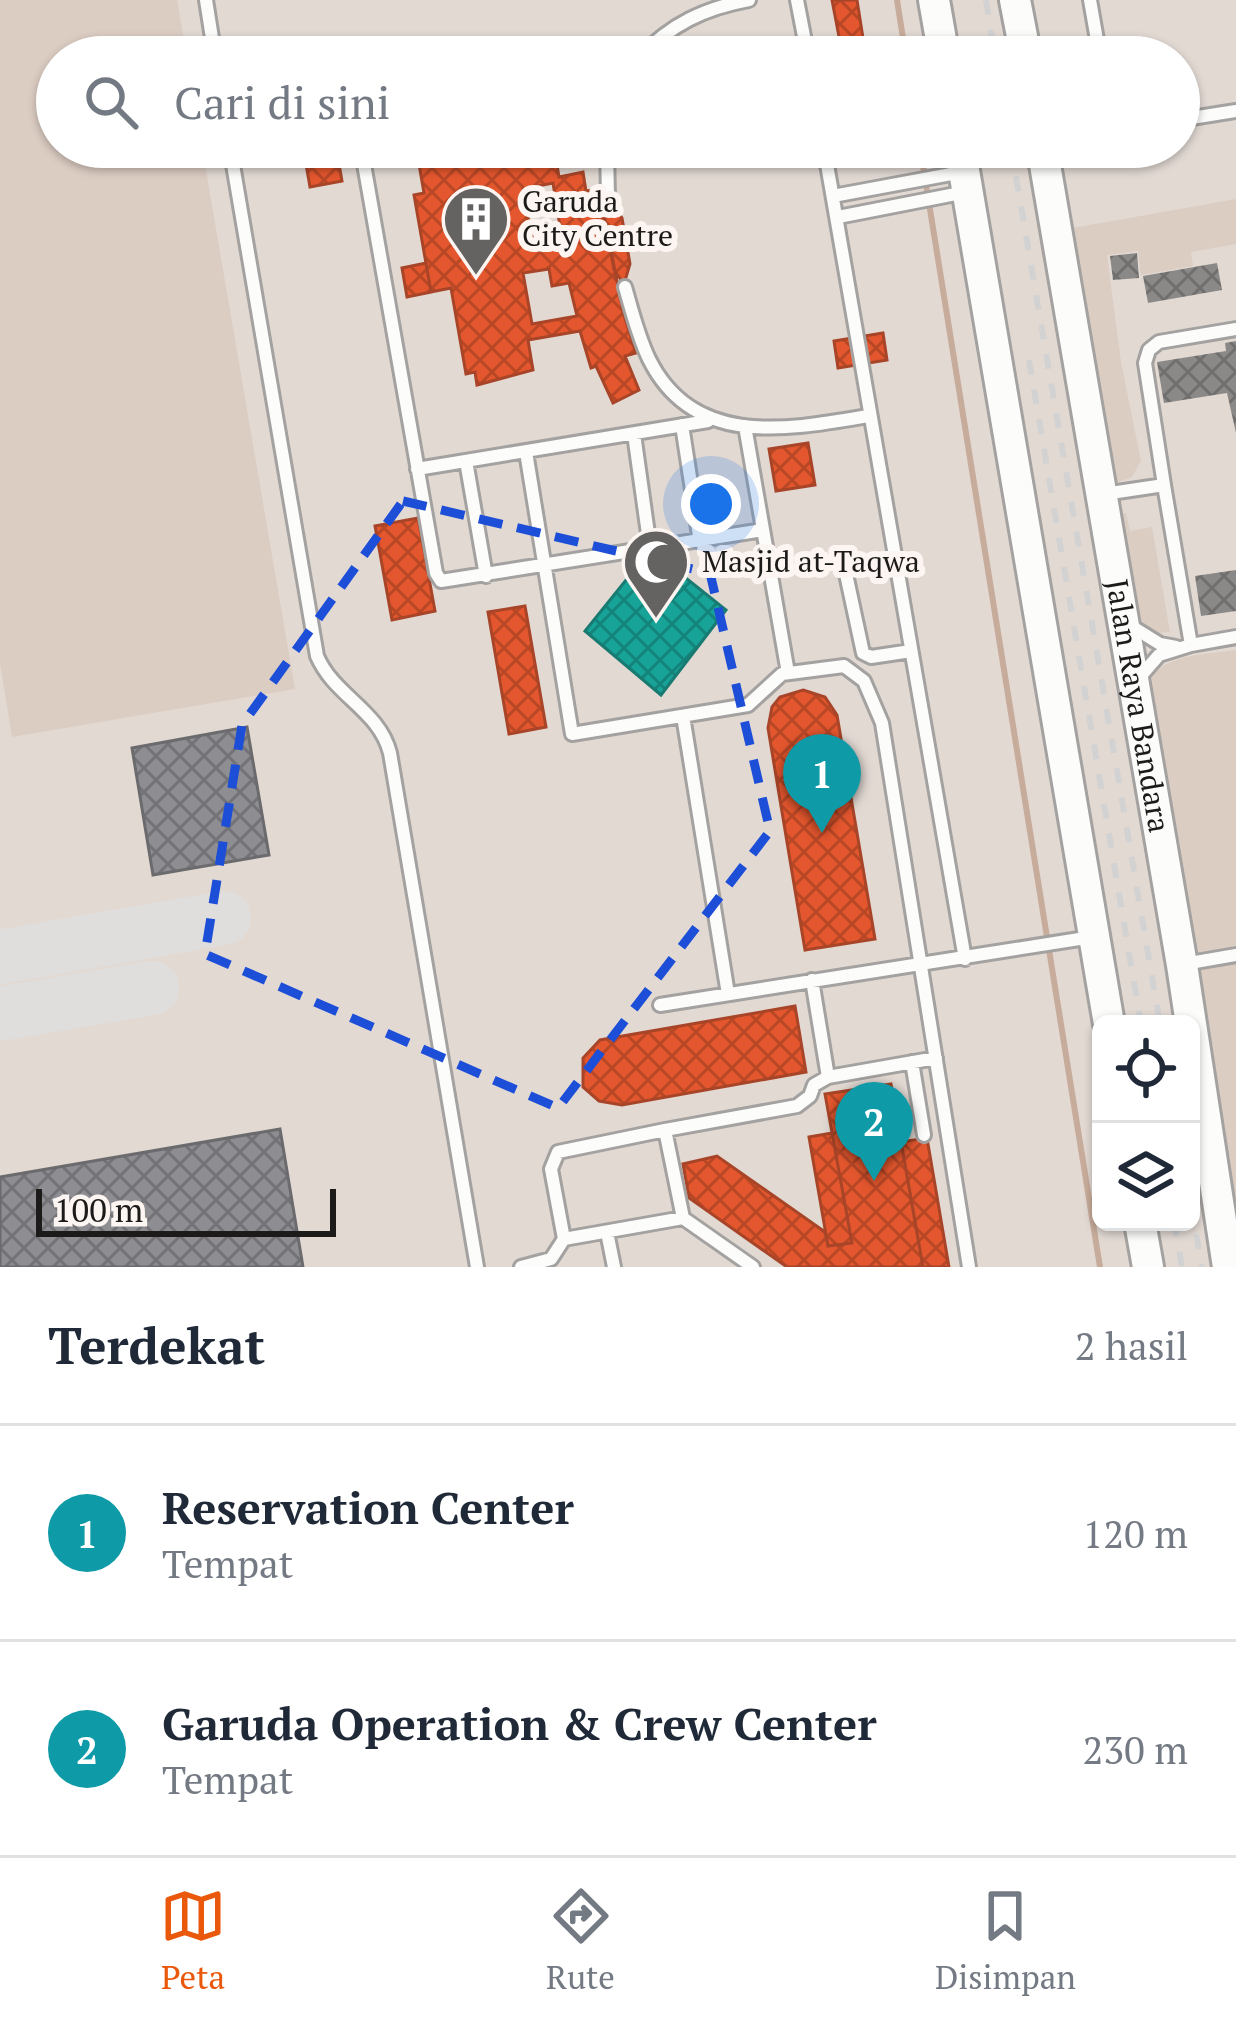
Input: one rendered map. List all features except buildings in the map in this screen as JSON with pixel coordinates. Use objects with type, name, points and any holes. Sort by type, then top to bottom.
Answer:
[{"type":"street","points":[[934,0],[940,36]]},
{"type":"street","points":[[1016,0],[1022,36]]},
{"type":"street","name":"Jalan Raya Bandara","points":[[1046,168],[1182,965],[1228,1267]]},
{"type":"street","points":[[955,176],[1083,938],[1106,1015]]},
{"type":"street","points":[[1142,1231],[1148,1267]]},
{"type":"lane","points":[[206,0],[212,36]]},
{"type":"lane","points":[[664,36],[696,15],[749,0]]},
{"type":"lane","points":[[797,0],[804,36]]},
{"type":"lane","points":[[1090,0],[1096,36]]},
{"type":"lane","points":[[1200,117],[1236,111]]},
{"type":"lane","points":[[234,168],[317,656],[335,687],[376,723],[390,753],[477,1267]]},
{"type":"lane","points":[[366,168],[437,578],[446,583],[764,530]]},
{"type":"lane","points":[[607,168],[608,198]]},
{"type":"lane","points":[[828,168],[964,959]]},
{"type":"lane","points":[[833,196],[955,176]]},
{"type":"lane","points":[[838,217],[887,207],[955,176]]},
{"type":"lane","points":[[625,287],[649,359],[661,379],[682,402],[715,420],[797,428],[868,416]]},
{"type":"lane","points":[[1184,646],[1146,356],[1159,342],[1236,329]]},
{"type":"lane","points":[[417,469],[715,420]]},
{"type":"lane","points":[[682,425],[700,542]]},
{"type":"lane","points":[[746,426],[788,673]]},
{"type":"lane","points":[[634,434],[650,548]]},
{"type":"lane","points":[[526,452],[572,734],[754,703],[773,681],[788,673],[844,666],[865,681],[882,723],[968,1267]]},
{"type":"lane","points":[[466,461],[486,576]]},
{"type":"lane","points":[[1101,495],[1164,485]]},
{"type":"lane","points":[[845,574],[863,653],[874,657],[911,651]]},
{"type":"lane","points":[[1120,610],[1142,634],[1184,646]]},
{"type":"lane","points":[[1135,698],[1143,672],[1159,656],[1184,646],[1236,637]]},
{"type":"lane","points":[[683,716],[728,994]]},
{"type":"lane","points":[[660,1005],[1083,938]]},
{"type":"lane","points":[[1182,965],[1236,955]]},
{"type":"lane","points":[[812,980],[828,1077]]},
{"type":"lane","points":[[521,1267],[551,1259],[564,1239],[551,1168],[558,1152],[797,1106],[810,1096],[814,1085],[828,1077],[937,1058]]},
{"type":"lane","points":[[912,1062],[924,1135]]},
{"type":"lane","points":[[665,1130],[683,1218],[753,1267]]},
{"type":"lane","points":[[564,1239],[683,1218]]},
{"type":"lane","points":[[608,1232],[614,1267]]},
{"type":"highlighted area","points":[[403,501],[710,573],[770,831],[558,1108],[205,954],[242,725]]},
{"type":"shaded area","points":[[0,0],[1236,0],[1236,1267],[0,1267]]},
{"type":"shaded area","points":[[0,0],[177,0],[183,36],[36,36],[36,168],[206,168],[295,689],[12,737],[0,663]]},
{"type":"shaded area","points":[[1236,199],[1236,244],[1191,252],[1193,266],[1141,275],[1138,251],[1107,255],[1121,362],[1141,461],[1132,477],[1109,485],[1067,229]]},
{"type":"shaded area","points":[[1126,513],[1130,531],[1152,527],[1170,632],[1157,633],[1133,622],[1116,515]]},
{"type":"shaded area","points":[[1236,650],[1236,1206],[1232,1206],[1148,679],[1177,660]]},
{"type":"waterway","points":[[897,0],[903,36]]},
{"type":"waterway","points":[[923,168],[1100,1267]]},
{"type":"taxiway","points":[[0,957],[224,918]]},
{"type":"taxiway","points":[[0,1014],[152,988]]},
{"type":"railway","points":[[986,0],[992,36]]},
{"type":"railway","points":[[1015,168],[1158,1015]]},
{"type":"railway","points":[[1029,360],[1139,1015]]},
{"type":"railway","points":[[1176,1231],[1182,1267]]},
{"type":"railway","points":[[1196,1231],[1202,1267]]},
{"type":"place","name":"Garuda City Centre","points":[[476,278]]},
{"type":"place","name":"Masjid at-Taqwa","points":[[656,621]]},
{"type":"place","name":"Reservation Center","points":[[822,833]]},
{"type":"place","name":"Garuda Operation & Crew Center","points":[[874,1181]]}]
